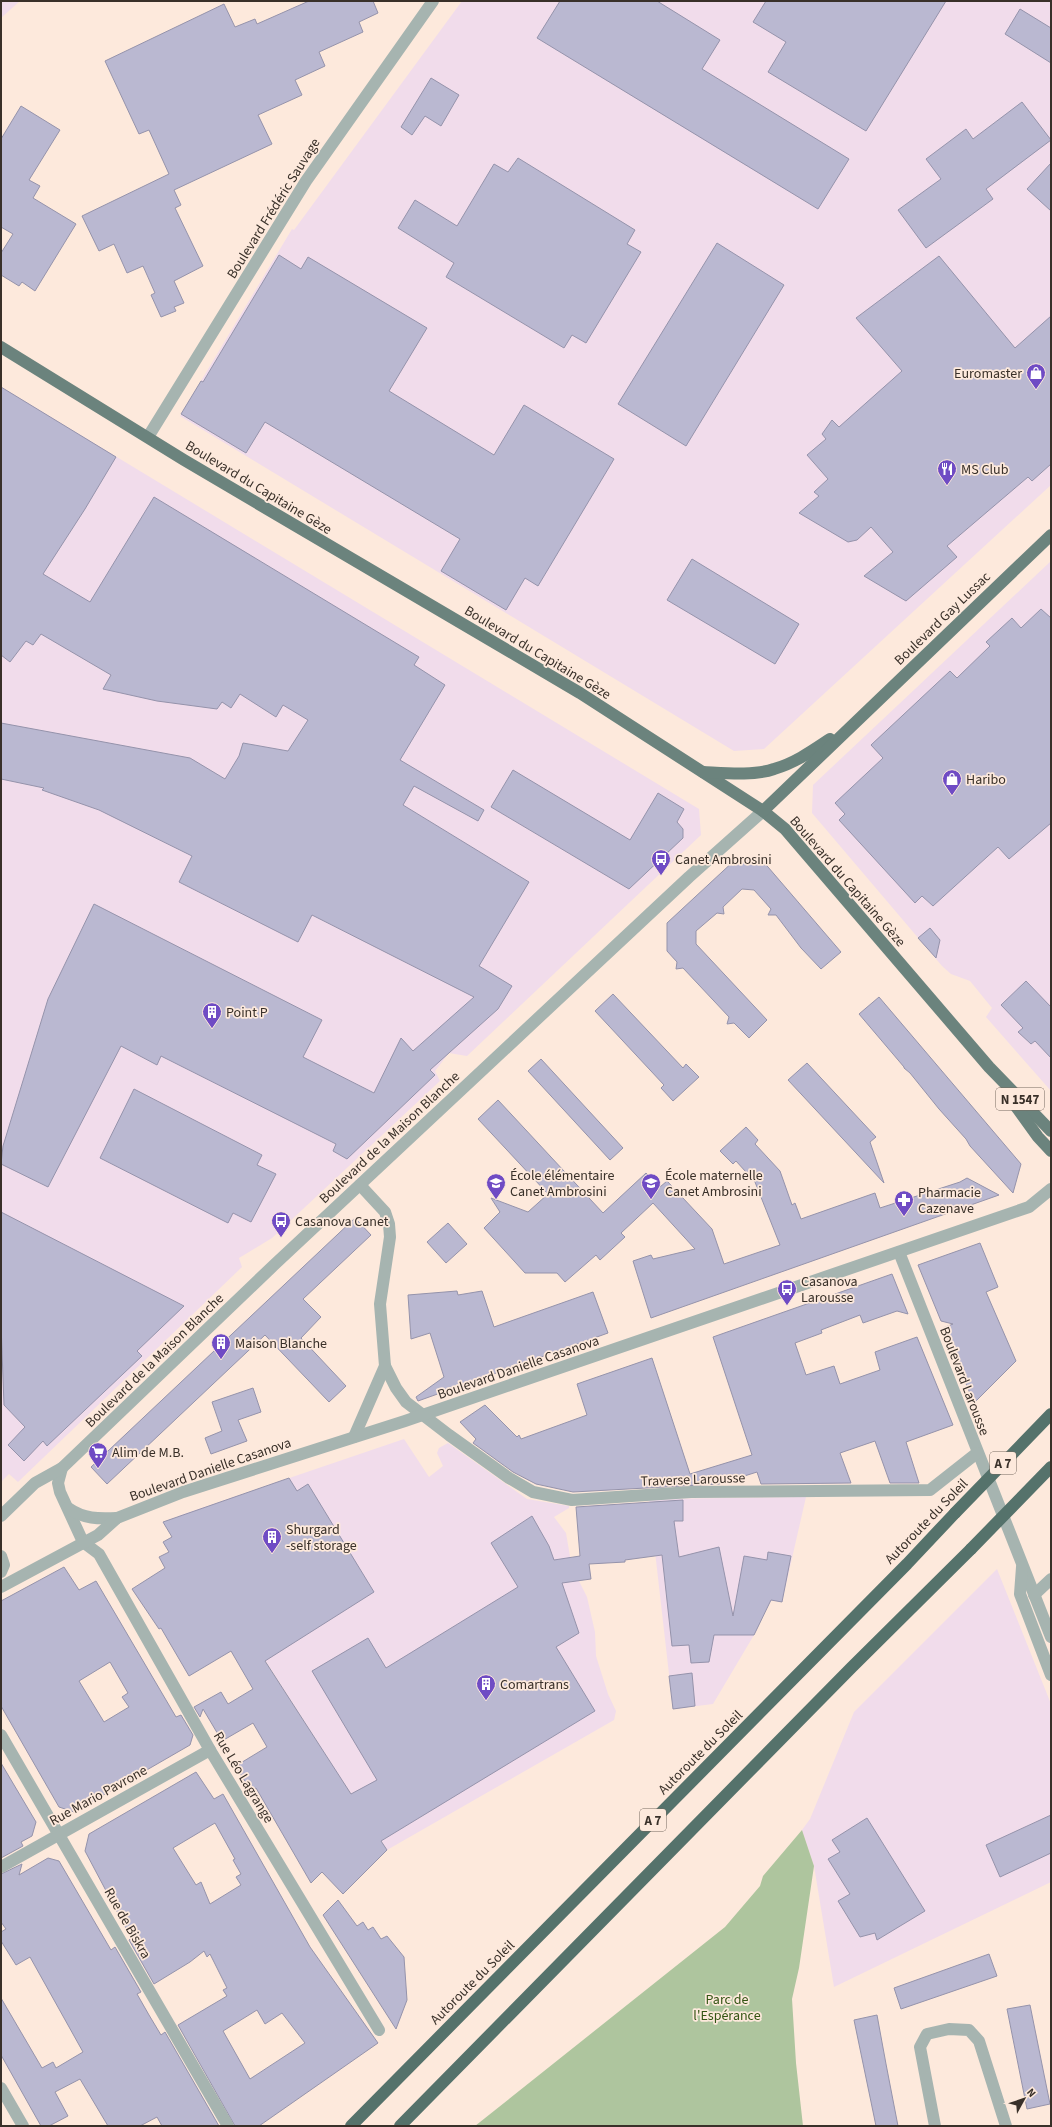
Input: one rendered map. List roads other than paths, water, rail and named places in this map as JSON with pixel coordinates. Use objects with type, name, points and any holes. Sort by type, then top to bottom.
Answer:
[{"type":"highway","name":"Autoroute du Soleil","points":[[351,2126],[907,1564],[1051,1414]]},
{"type":"highway","name":"A 7","points":[[400,2126],[851,1668],[972,1549],[1051,1467]]},
{"type":"main road","name":"Boulevard du Capitaine Gèze","points":[[1,347],[148,437],[580,693],[763,811],[785,829],[989,1067],[1051,1131]]},
{"type":"main road","name":"Boulevard Gay Lussac","points":[[763,811],[1051,536]]},
{"type":"main road","name":"Boulevard Gay Lussac","points":[[703,772],[734,773],[772,770],[799,759],[855,723]]},
{"type":"main road","name":"Boulevard du Capitaine Gèze","points":[[989,1067],[1038,1137],[1051,1151]]},
{"type":"street","name":"Boulevard Frédéric Sauvage","points":[[148,437],[306,181],[433,1]]},
{"type":"street","name":"Boulevard de la Maison Blanche","points":[[1,1516],[35,1483],[62,1468],[360,1185],[689,877],[763,811]]},
{"type":"street","points":[[354,1437],[385,1366],[380,1304],[390,1237],[389,1224],[385,1212],[360,1185]]},
{"type":"street","name":"Boulevard Danielle Casanova","points":[[1,1587],[98,1535],[117,1518],[183,1492],[423,1415],[1029,1207],[1051,1189]]},
{"type":"street","name":"Boulevard Larousse","points":[[899,1252],[977,1453],[1051,1637]]},
{"type":"street","name":"Traverse Larousse","points":[[385,1366],[400,1394],[423,1415],[509,1478],[533,1492],[572,1500],[728,1492],[930,1490],[977,1453]]},
{"type":"street","points":[[62,1468],[58,1483],[60,1492],[83,1542]]},
{"type":"street","points":[[67,1507],[80,1516],[97,1519],[117,1518]]},
{"type":"street","name":"Rue Léo Lagrange","points":[[83,1542],[99,1554],[210,1750],[379,2030]]},
{"type":"street","points":[[1,1556],[4,1565],[1,1572]]},
{"type":"street","name":"Boulevard Larousse","points":[[1022,1564],[1020,1594],[1051,1675]]},
{"type":"street","points":[[1034,1595],[1051,1579]]},
{"type":"street","name":"Rue de Biskra","points":[[1,1735],[228,2126]]},
{"type":"street","name":"Rue Mario Pavrone","points":[[1,1867],[210,1750]]},
{"type":"street","points":[[935,2126],[920,2047],[927,2034],[949,2028],[969,2030],[979,2041],[1006,2126]]},
{"type":"street","points":[[1,2088],[24,2126]]},
{"type":"place","name":"Euromaster","points":[[1036,390]]},
{"type":"place","name":"MS Club","points":[[947,486]]},
{"type":"place","name":"Haribo","points":[[952,796]]},
{"type":"place","name":"Canet Ambrosini","points":[[661,876]]},
{"type":"place","name":"Point P","points":[[212,1029]]},
{"type":"place","name":"École élémentaire Canet Ambrosini","points":[[496,1200]]},
{"type":"place","name":"École maternelle Canet Ambrosini","points":[[651,1200]]},
{"type":"place","name":"Pharmacie Cazenave","points":[[904,1217]]},
{"type":"place","name":"Casanova Canet","points":[[281,1238]]},
{"type":"place","name":"Casanova Larousse","points":[[787,1306]]},
{"type":"place","name":"Maison Blanche","points":[[221,1360]]},
{"type":"place","name":"Alim de M.B.","points":[[98,1469]]},
{"type":"place","name":"Shurgard -self storage","points":[[272,1554]]},
{"type":"place","name":"Comartrans","points":[[486,1701]]},
{"type":"park label","name":"Parc de l'Espérance","points":[[727,2008]]}]
